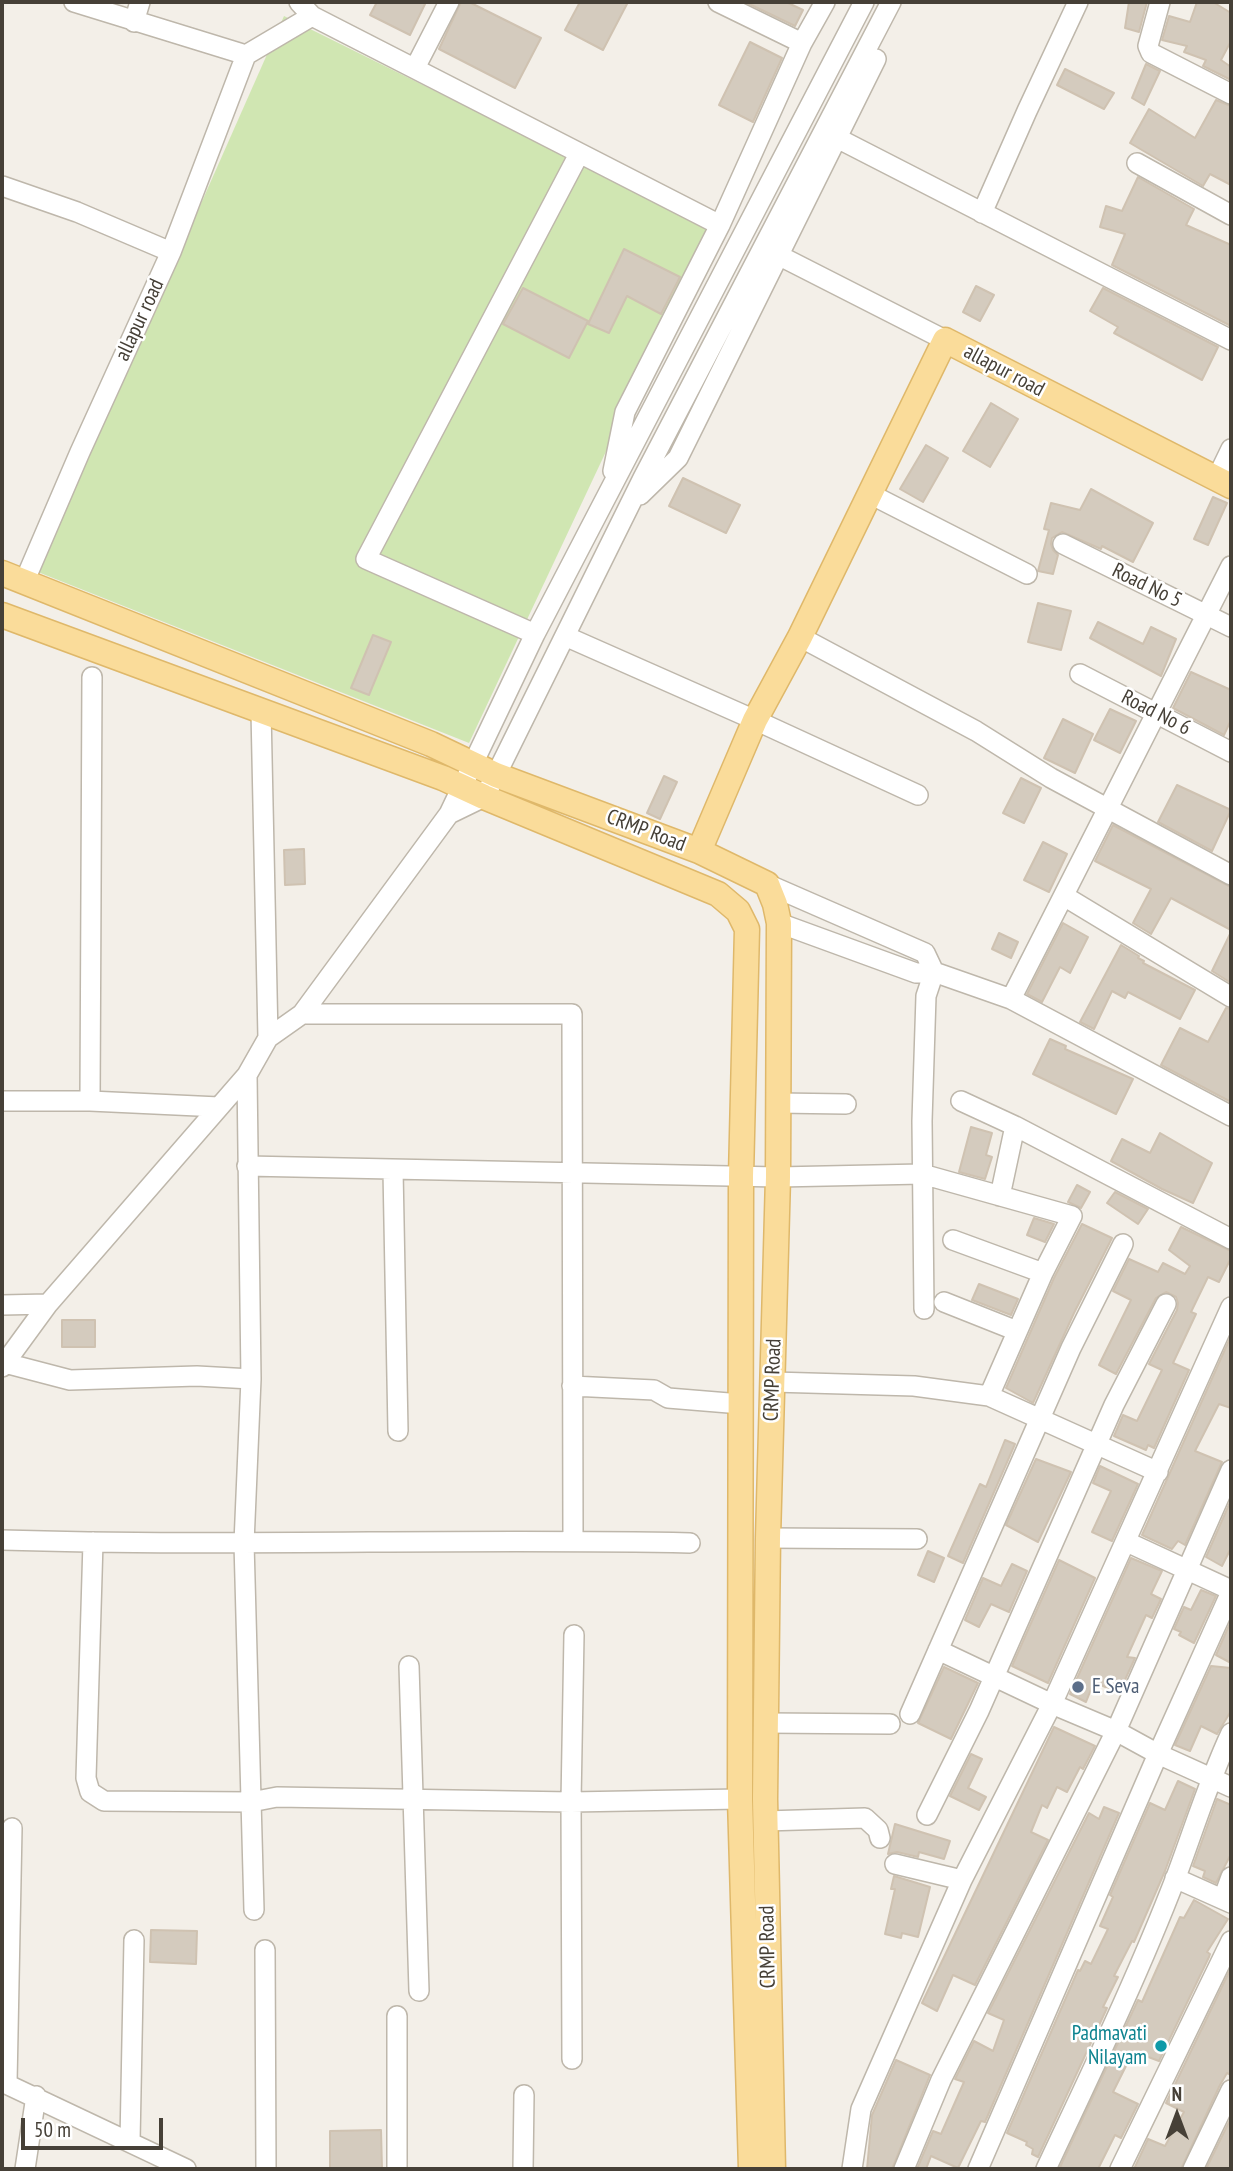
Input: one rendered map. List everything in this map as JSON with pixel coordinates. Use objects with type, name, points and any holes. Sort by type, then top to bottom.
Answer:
[{"type":"main road","name":"allapur road","points":[[945,340],[1224,482]]},
{"type":"main road","points":[[699,851],[755,720],[800,637],[945,340]]},
{"type":"main road","name":"CRMP Road","points":[[13,577],[431,744],[485,769],[699,851],[767,884],[779,923],[778,1177],[768,1538],[765,1821],[773,2169]]},
{"type":"main road","name":"CRMP Road","points":[[3,618],[443,778],[718,894],[738,911],[747,929],[741,1176],[740,1799],[751,2169]]},
{"type":"street","points":[[74,2],[246,55],[305,9],[579,154],[720,225]]},
{"type":"street","points":[[134,22],[140,2]]},
{"type":"street","points":[[415,68],[449,2]]},
{"type":"street","points":[[718,2],[802,43]]},
{"type":"street","points":[[608,494],[625,412],[720,225],[802,43],[825,2]]},
{"type":"street","points":[[449,814],[484,797],[485,769],[535,634],[864,2]]},
{"type":"street","points":[[251,1379],[197,1376],[70,1380],[3,1365],[48,1304],[247,1076],[268,1038],[302,1014],[449,814],[461,787],[485,769],[565,636],[629,505],[891,2]]},
{"type":"street","points":[[629,505],[678,458],[905,2]]},
{"type":"street","points":[[982,213],[1078,2]]},
{"type":"street","points":[[1160,2],[1148,46],[1151,53],[1231,94]]},
{"type":"street","name":"allapur road","points":[[13,577],[80,452],[171,252],[246,55]]},
{"type":"street","points":[[837,138],[1231,340]]},
{"type":"street","points":[[535,634],[366,559],[579,154]]},
{"type":"street","points":[[1137,163],[1231,215]]},
{"type":"street","points":[[2,187],[77,212],[171,252]]},
{"type":"street","name":"allapur road","points":[[778,255],[945,340]]},
{"type":"street","points":[[1224,482],[1231,449]]},
{"type":"street","points":[[870,494],[1027,574]]},
{"type":"street","name":"Road No 5","points":[[1063,544],[1231,627]]},
{"type":"street","points":[[1011,999],[1231,566]]},
{"type":"street","points":[[565,636],[918,795]]},
{"type":"street","points":[[800,637],[976,730],[1051,778],[1231,875]]},
{"type":"street","name":"Road No 6","points":[[1080,674],[1231,752]]},
{"type":"street","points":[[90,1101],[92,677]]},
{"type":"street","points":[[261,710],[268,1038]]},
{"type":"street","points":[[767,884],[925,953],[934,972],[926,996],[922,1174],[924,1309]]},
{"type":"street","points":[[1064,896],[1231,997]]},
{"type":"street","points":[[779,923],[916,974],[934,972],[1011,999],[1231,1116]]},
{"type":"street","points":[[302,1014],[572,1014],[573,1541]]},
{"type":"street","points":[[247,1076],[251,1379],[244,1543],[254,1910]]},
{"type":"street","points":[[2,1101],[90,1101],[219,1107]]},
{"type":"street","points":[[961,1101],[1015,1126],[1231,1239]]},
{"type":"street","points":[[778,1103],[846,1104]]},
{"type":"street","points":[[1000,1196],[1015,1126]]},
{"type":"street","points":[[247,1166],[778,1177],[922,1174],[1072,1216],[1043,1273],[989,1396]]},
{"type":"street","points":[[393,1170],[398,1431]]},
{"type":"street","points":[[953,1240],[1043,1273]]},
{"type":"street","points":[[910,1714],[1071,1348],[1123,1244]]},
{"type":"street","points":[[944,1302],[1017,1331]]},
{"type":"street","points":[[2,1305],[48,1304]]},
{"type":"street","points":[[927,1815],[994,1676],[1096,1446],[1166,1304]]},
{"type":"street","points":[[852,2169],[861,2109],[962,1880],[1052,1704],[1231,1307]]},
{"type":"street","points":[[774,1382],[914,1386],[989,1396],[1158,1472]]},
{"type":"street","points":[[572,1386],[654,1390],[668,1398],[741,1404]]},
{"type":"street","points":[[904,2169],[941,2080],[1116,1731],[1231,1470]]},
{"type":"street","points":[[768,1538],[917,1539]]},
{"type":"street","points":[[2,1539],[244,1543],[690,1543]]},
{"type":"street","points":[[93,1542],[86,1778],[90,1792],[104,1801],[251,1802],[277,1797],[571,1802],[740,1799]]},
{"type":"street","points":[[978,2169],[1231,1591],[1127,1542]]},
{"type":"street","points":[[572,2059],[571,1802],[574,1635]]},
{"type":"street","points":[[938,1650],[1231,1787]]},
{"type":"street","points":[[409,1666],[419,1991]]},
{"type":"street","points":[[766,1723],[890,1724]]},
{"type":"street","points":[[1046,2169],[1099,2056],[1175,1878],[1210,1778],[1231,1733]]},
{"type":"street","points":[[765,1821],[865,1818],[878,1830],[880,1838]]},
{"type":"street","points":[[12,1828],[4,2082],[130,2141],[156,2162],[187,2169]]},
{"type":"street","points":[[895,1864],[962,1880]]},
{"type":"street","points":[[1175,1878],[1227,1901],[1231,1877]]},
{"type":"street","points":[[130,2141],[134,1940]]},
{"type":"street","points":[[1120,2169],[1231,1941]]},
{"type":"street","points":[[265,1950],[266,2169]]},
{"type":"street","points":[[397,2016],[397,2169]]},
{"type":"street","points":[[1193,2169],[1231,2090]]},
{"type":"street","points":[[523,2169],[524,2095]]},
{"type":"street","points":[[25,2169],[36,2096]]},
{"type":"green space","points":[[284,16],[711,228],[469,743],[38,572]]},
{"type":"building","points":[[377,2],[426,2],[410,35],[370,15]]},
{"type":"building","points":[[461,2],[469,2],[541,38],[515,88],[439,49]]},
{"type":"building","points":[[580,2],[628,2],[603,50],[565,30]]},
{"type":"building","points":[[745,2],[786,2],[803,10],[795,26]]},
{"type":"building","points":[[1129,2],[1147,2],[1139,32],[1125,28]]},
{"type":"building","points":[[1197,2],[1213,2],[1231,13],[1231,41],[1221,60],[1231,67],[1231,80],[1203,66],[1206,60],[1184,52],[1187,46],[1162,40],[1169,16],[1190,22]]},
{"type":"building","points":[[750,42],[782,58],[753,122],[719,105]]},
{"type":"building","points":[[1146,64],[1160,71],[1144,105],[1132,98]]},
{"type":"building","points":[[1065,69],[1114,93],[1104,109],[1057,85]]},
{"type":"building","points":[[1216,100],[1231,106],[1231,185],[1210,174],[1203,186],[1130,143],[1149,109],[1195,138]]},
{"type":"building","points":[[1138,177],[1194,209],[1186,225],[1231,245],[1231,326],[1112,265],[1125,234],[1100,227],[1106,206],[1122,211]]},
{"type":"building","points":[[624,249],[680,277],[661,314],[627,296],[609,333],[588,324]]},
{"type":"building","points":[[976,286],[994,295],[980,321],[963,312]]},
{"type":"building","points":[[523,288],[588,321],[569,358],[503,324]]},
{"type":"building","points":[[1103,288],[1218,347],[1202,380],[1114,333],[1118,327],[1090,311]]},
{"type":"building","points":[[991,403],[1018,419],[990,467],[963,451]]},
{"type":"building","points":[[926,445],[948,458],[923,502],[900,489]]},
{"type":"building","points":[[683,478],[740,505],[726,533],[669,506]]},
{"type":"building","points":[[1091,489],[1153,523],[1133,562],[1102,546],[1101,549],[1062,532],[1052,538],[1053,550],[1058,555],[1053,574],[1038,571],[1049,530],[1044,529],[1051,503],[1080,510]]},
{"type":"building","points":[[1213,497],[1227,503],[1208,545],[1194,539]]},
{"type":"building","points":[[1038,603],[1071,611],[1061,650],[1028,642]]},
{"type":"building","points":[[1098,622],[1143,644],[1151,627],[1176,639],[1161,676],[1090,638]]},
{"type":"building","points":[[373,635],[391,642],[369,695],[351,688]]},
{"type":"building","points":[[1191,672],[1231,690],[1231,720],[1224,735],[1173,708]]},
{"type":"building","points":[[1110,709],[1136,721],[1120,753],[1094,740]]},
{"type":"building","points":[[1063,719],[1093,734],[1075,773],[1044,758]]},
{"type":"building","points":[[664,776],[677,782],[660,819],[647,813]]},
{"type":"building","points":[[1021,778],[1041,788],[1024,823],[1003,813]]},
{"type":"building","points":[[1177,785],[1231,810],[1212,851],[1158,822]]},
{"type":"building","points":[[1113,825],[1231,887],[1231,930],[1171,898],[1151,934],[1133,923],[1151,889],[1095,861]]},
{"type":"building","points":[[1043,842],[1067,854],[1049,892],[1024,880]]},
{"type":"building","points":[[304,849],[305,884],[285,885],[284,850]]},
{"type":"building","points":[[1063,923],[1088,937],[1070,973],[1060,967],[1042,1002],[1027,994]]},
{"type":"building","points":[[1231,932],[1231,983],[1212,971]]},
{"type":"building","points":[[999,933],[1018,942],[1011,958],[992,949]]},
{"type":"building","points":[[1121,945],[1139,956],[1143,963],[1195,990],[1180,1019],[1128,992],[1125,998],[1112,991],[1094,1029],[1080,1022]]},
{"type":"building","points":[[1226,1008],[1231,1009],[1231,1102],[1161,1065],[1180,1028],[1208,1042]]},
{"type":"building","points":[[1050,1039],[1066,1046],[1065,1049],[1133,1079],[1116,1114],[1033,1074]]},
{"type":"building","points":[[971,1127],[992,1133],[986,1155],[992,1157],[985,1179],[959,1172]]},
{"type":"building","points":[[1160,1133],[1212,1163],[1193,1203],[1111,1161],[1122,1139],[1150,1153]]},
{"type":"building","points":[[1077,1185],[1090,1192],[1081,1208],[1068,1202]]},
{"type":"building","points":[[1115,1192],[1148,1209],[1138,1224],[1107,1203]]},
{"type":"building","points":[[1034,1218],[1054,1224],[1045,1242],[1027,1235]]},
{"type":"building","points":[[1082,1224],[1112,1238],[1033,1403],[1006,1388],[1054,1278]]},
{"type":"building","points":[[1181,1227],[1231,1251],[1231,1258],[1219,1282],[1208,1277],[1191,1312],[1196,1314],[1173,1363],[1189,1370],[1154,1448],[1148,1445],[1146,1450],[1114,1436],[1123,1415],[1137,1421],[1162,1370],[1149,1364],[1177,1310],[1176,1297],[1166,1292],[1156,1298],[1116,1374],[1099,1365],[1131,1300],[1113,1291],[1129,1259],[1158,1272],[1163,1263],[1185,1274],[1190,1266],[1169,1250]]},
{"type":"building","points":[[979,1284],[1018,1299],[1011,1315],[972,1300]]},
{"type":"building","points":[[62,1320],[95,1320],[95,1347],[62,1347]]},
{"type":"building","points":[[1231,1336],[1231,1408],[1219,1404],[1195,1451],[1222,1462],[1185,1545],[1178,1541],[1172,1549],[1142,1535]]},
{"type":"building","points":[[1005,1440],[1015,1444],[963,1563],[948,1556],[980,1484],[986,1487]]},
{"type":"building","points":[[1036,1459],[1071,1472],[1038,1542],[1006,1525]]},
{"type":"building","points":[[1100,1466],[1138,1484],[1112,1541],[1092,1532],[1111,1491],[1093,1483]]},
{"type":"building","points":[[1231,1500],[1231,1548],[1222,1566],[1206,1557]]},
{"type":"building","points":[[928,1551],[944,1558],[934,1582],[918,1575]]},
{"type":"building","points":[[1131,1558],[1162,1571],[1151,1594],[1161,1599],[1152,1618],[1146,1615],[1127,1657],[1135,1658],[1119,1693],[1094,1682],[1086,1702],[1070,1694]]},
{"type":"building","points":[[1059,1560],[1095,1578],[1048,1683],[1012,1666]]},
{"type":"building","points":[[1012,1564],[1027,1571],[1009,1612],[991,1604],[979,1627],[965,1620],[983,1578],[1001,1586]]},
{"type":"building","points":[[1201,1590],[1216,1596],[1194,1643],[1174,1629],[1184,1607],[1191,1610]]},
{"type":"building","points":[[1231,1621],[1231,1663],[1216,1655]]},
{"type":"building","points":[[1211,1666],[1231,1668],[1231,1711],[1217,1734],[1201,1726],[1190,1751],[1175,1745]]},
{"type":"building","points":[[944,1667],[978,1683],[951,1739],[918,1723]]},
{"type":"building","points":[[1054,1727],[1095,1746],[1067,1792],[1057,1787],[1047,1808],[1042,1805],[1031,1832],[1048,1840],[975,1985],[953,1975],[937,2011],[922,2003]]},
{"type":"building","points":[[971,1754],[982,1759],[968,1788],[986,1797],[979,1810],[950,1796]]},
{"type":"building","points":[[1178,1781],[1195,1789],[1165,1871],[1134,1942],[1132,1941],[1114,1976],[1118,1977],[1103,2007],[1107,2008],[1038,2157],[1032,2154],[1033,2149],[1026,2145],[1027,2142],[1007,2133],[1078,1970],[1080,1971],[1085,1961],[1091,1964],[1108,1929],[1100,1926],[1113,1897],[1110,1895],[1150,1803],[1165,1810]]},
{"type":"building","points":[[1217,1799],[1231,1805],[1231,1854],[1216,1883],[1203,1877],[1205,1871],[1193,1866]]},
{"type":"building","points":[[1104,1807],[1119,1813],[985,2122],[981,2121],[958,2168],[931,2156],[926,2169],[917,2169],[933,2131],[941,2134],[964,2082],[955,2079],[974,2041],[993,2051],[1004,2020],[988,2013],[1089,1813],[1099,1819]]},
{"type":"building","points":[[895,1824],[950,1841],[944,1859],[919,1852],[918,1857],[897,1852],[888,1854]]},
{"type":"building","points":[[894,1876],[930,1887],[918,1937],[902,1933],[901,1938],[885,1934],[895,1889],[891,1889]]},
{"type":"building","points":[[1194,1900],[1228,1919],[1207,1952],[1209,1957],[1159,2061],[1135,2052],[1113,2092],[1138,2104],[1121,2138],[1115,2135],[1098,2169],[1060,2167],[1138,2000],[1142,2002],[1180,1917],[1184,1918]]},
{"type":"building","points":[[151,1930],[197,1931],[196,1964],[150,1962]]},
{"type":"building","points":[[1231,1968],[1231,2075],[1227,2073],[1220,2085],[1181,2169],[1134,2169],[1148,2139],[1165,2146],[1184,2112],[1166,2103]]},
{"type":"building","points":[[896,2060],[930,2075],[892,2169],[867,2169],[872,2115]]},
{"type":"building","points":[[1231,2118],[1231,2169],[1206,2169]]},
{"type":"building","points":[[381,2130],[382,2169],[330,2169],[330,2131]]},
{"type":"place","name":"E Seva","points":[[1078,1687]]},
{"type":"place","name":"Padmavati Nilayam","points":[[1161,2046]]}]
